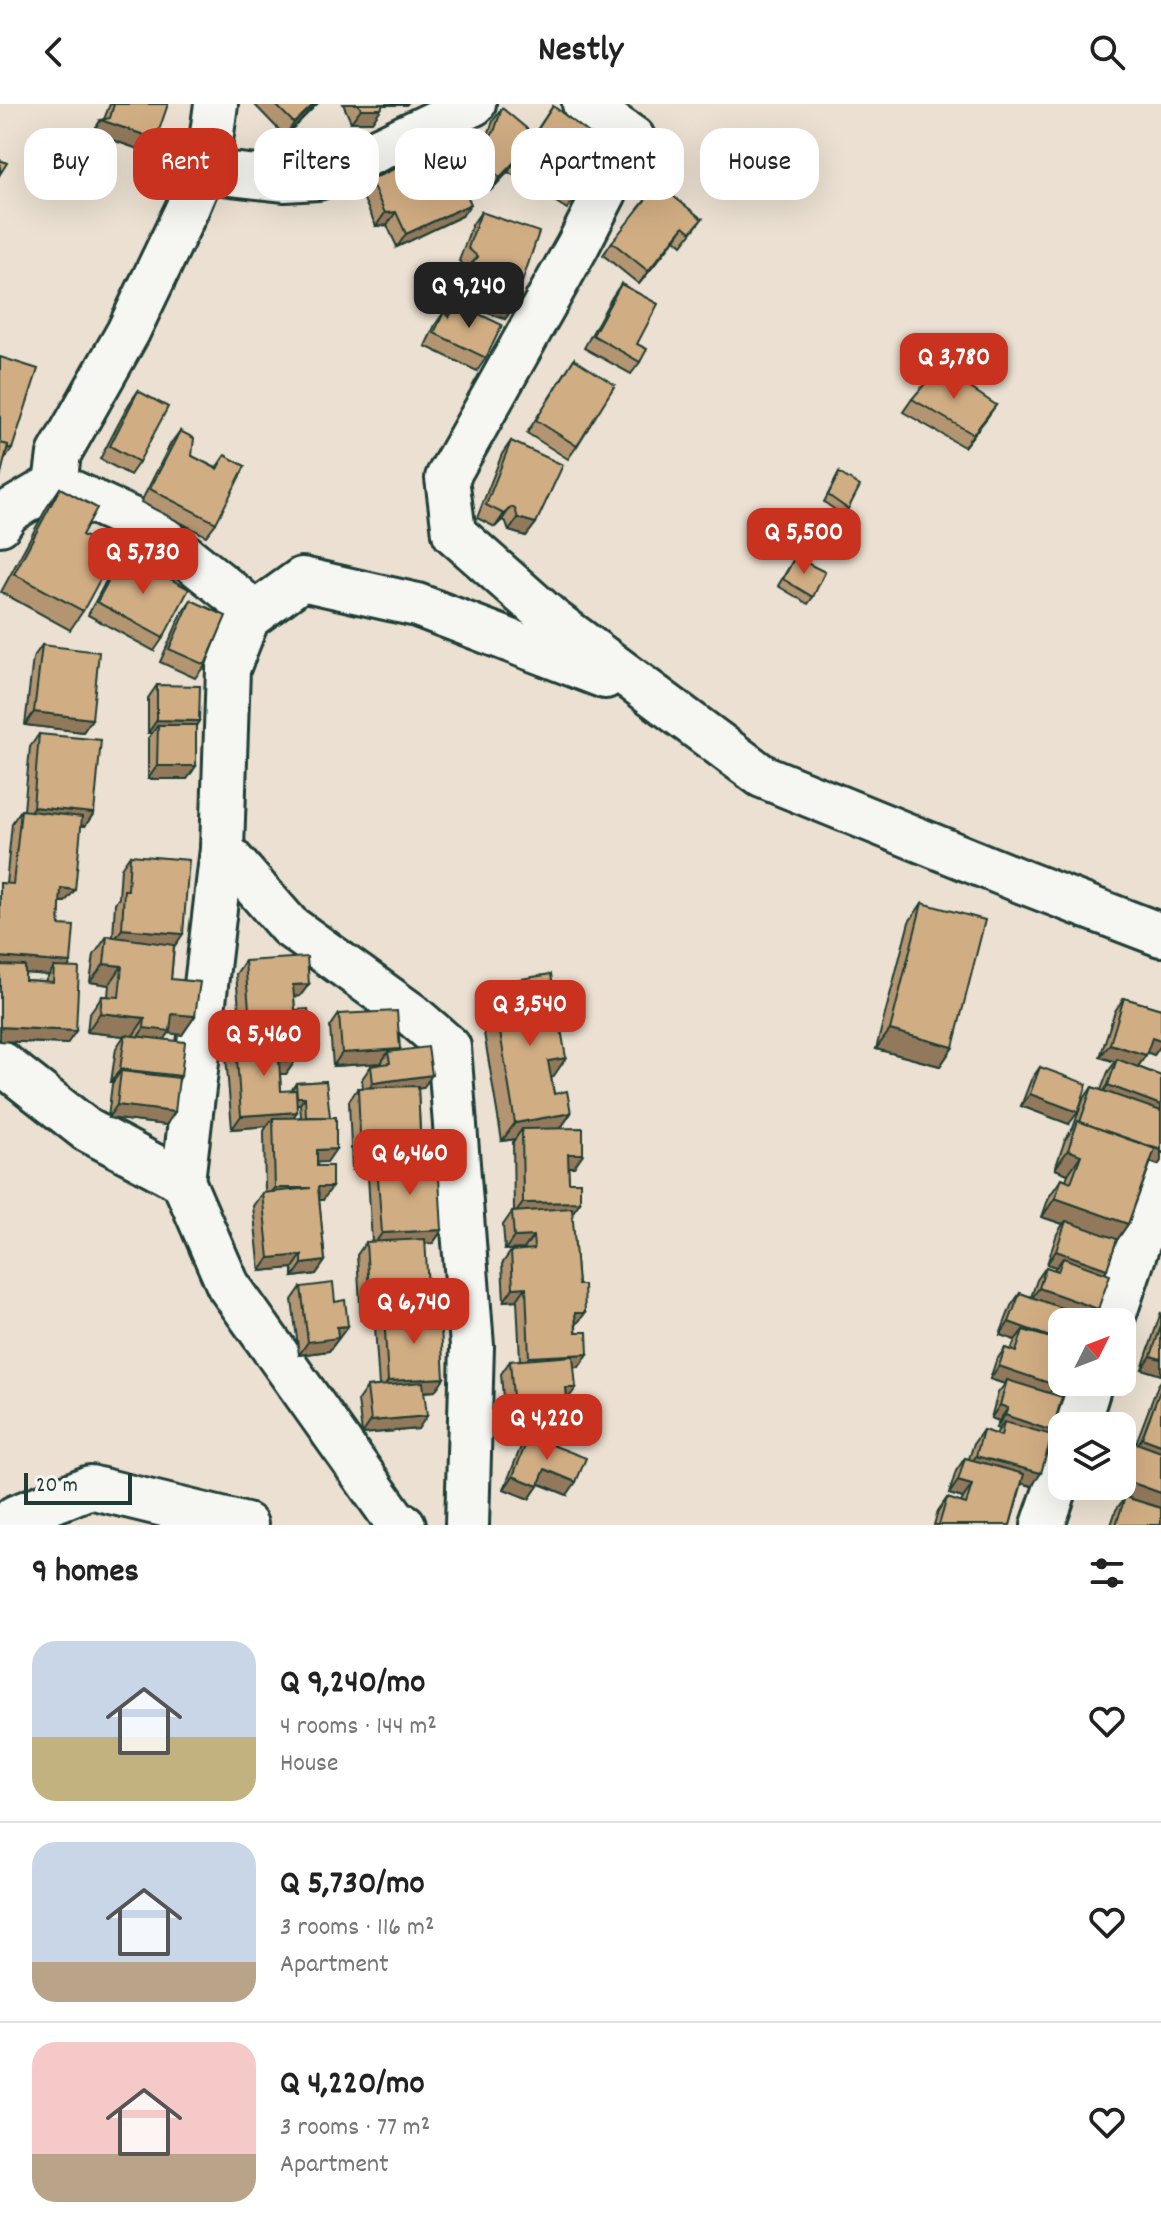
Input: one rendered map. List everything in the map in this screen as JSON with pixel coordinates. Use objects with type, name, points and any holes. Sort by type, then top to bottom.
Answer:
[{"type":"street","points":[[213,128],[216,104]]},
{"type":"street","points":[[238,175],[284,180],[318,178],[474,104]]},
{"type":"street","points":[[584,104],[633,138],[577,247],[447,478],[454,533],[551,619],[762,776],[1161,935]]},
{"type":"street","points":[[55,484],[59,454],[128,332],[191,200]]},
{"type":"street","points":[[0,524],[8,512],[55,484]]},
{"type":"street","points":[[55,484],[149,527],[238,598],[248,618]]},
{"type":"street","points":[[394,1523],[228,1285],[183,1181],[222,849],[228,669],[248,618],[302,579],[417,605],[656,697]]},
{"type":"street","points":[[222,849],[289,926],[411,1014],[449,1047],[472,1346],[467,1525]]},
{"type":"street","points":[[0,1062],[87,1130],[183,1181]]},
{"type":"street","points":[[1117,1308],[1161,1175]]},
{"type":"street","points":[[7,1525],[15,1517],[90,1487],[246,1525]]},
{"type":"street","points":[[1043,1525],[1052,1500]]},
{"type":"building","points":[[114,104],[168,104],[160,128],[133,128],[133,131],[101,120],[110,118]]},
{"type":"building","points":[[275,104],[314,104],[294,123]]},
{"type":"building","points":[[358,104],[383,104],[381,109],[361,109]]},
{"type":"building","points":[[553,106],[582,128],[539,128]]},
{"type":"building","points":[[502,108],[526,128],[511,128],[511,165],[500,177],[495,173],[495,129]]},
{"type":"building","points":[[0,160],[7,163],[0,174]]},
{"type":"building","points":[[395,169],[395,200],[469,200],[471,204],[406,234],[396,212],[385,213],[379,200],[379,176]]},
{"type":"building","points":[[645,200],[678,200],[702,219],[691,232],[684,226],[648,271],[612,242]]},
{"type":"building","points":[[481,212],[539,232],[514,306],[451,284],[478,257],[468,248]]},
{"type":"building","points":[[621,284],[658,304],[637,344],[647,349],[640,362],[593,335]]},
{"type":"building","points":[[456,303],[502,325],[486,358],[434,333],[444,312],[449,318]]},
{"type":"building","points":[[0,357],[38,369],[12,449],[0,443]]},
{"type":"building","points":[[574,359],[615,385],[577,446],[536,420]]},
{"type":"building","points":[[939,367],[996,405],[973,434],[912,399]]},
{"type":"building","points":[[138,391],[168,407],[139,462],[110,446]]},
{"type":"building","points":[[180,431],[194,438],[192,456],[217,469],[225,455],[245,466],[216,523],[150,489]]},
{"type":"building","points":[[511,441],[563,465],[536,523],[518,518],[511,507],[504,514],[486,505]]},
{"type":"building","points":[[0,443],[8,445],[0,478]]},
{"type":"building","points":[[839,473],[860,486],[848,509],[828,495]]},
{"type":"building","points":[[60,488],[97,508],[82,535],[115,552],[83,611],[14,574]]},
{"type":"building","points":[[123,553],[189,589],[163,638],[97,602]]},
{"type":"building","points":[[795,557],[825,572],[813,597],[783,579]]},
{"type":"building","points":[[191,600],[226,616],[205,665],[169,649]]},
{"type":"building","points":[[42,645],[99,652],[92,719],[34,712]]},
{"type":"building","points":[[157,685],[200,686],[199,721],[157,720]]},
{"type":"building","points":[[158,725],[196,725],[196,766],[157,766]]},
{"type":"building","points":[[39,734],[101,740],[94,813],[33,807]]},
{"type":"building","points":[[21,810],[82,817],[75,890],[61,888],[59,925],[74,926],[71,963],[0,957],[0,883],[13,884]]},
{"type":"building","points":[[130,855],[189,860],[183,934],[122,929]]},
{"type":"building","points":[[922,903],[985,920],[953,1047],[890,1030]]},
{"type":"building","points":[[107,936],[174,945],[171,979],[200,982],[195,1016],[172,1014],[170,1031],[144,1028],[145,1018],[100,1013],[102,996],[119,997],[122,966],[104,964]]},
{"type":"building","points":[[307,957],[309,984],[293,985],[295,1010],[308,1009],[310,1028],[251,1033],[245,961]]},
{"type":"building","points":[[0,965],[25,966],[25,980],[53,982],[54,967],[79,968],[76,1031],[0,1027]]},
{"type":"building","points":[[551,974],[555,999],[540,1001],[544,1025],[560,1023],[566,1058],[548,1061],[554,1094],[567,1091],[571,1113],[515,1123],[492,984]]},
{"type":"building","points":[[1124,998],[1161,1009],[1161,1041],[1152,1038],[1146,1055],[1110,1044]]},
{"type":"building","points":[[397,1011],[400,1049],[342,1053],[339,1014]]},
{"type":"building","points":[[125,1035],[185,1042],[181,1076],[120,1069]]},
{"type":"building","points":[[293,1040],[295,1061],[279,1061],[281,1091],[296,1090],[297,1112],[241,1116],[236,1044]]},
{"type":"building","points":[[428,1047],[432,1075],[373,1083],[371,1066],[390,1063],[388,1052]]},
{"type":"building","points":[[1117,1059],[1161,1076],[1161,1105],[1108,1085]]},
{"type":"building","points":[[1040,1067],[1087,1084],[1078,1112],[1030,1094]]},
{"type":"building","points":[[121,1071],[179,1078],[175,1112],[117,1105]]},
{"type":"building","points":[[326,1081],[330,1117],[306,1117],[305,1097],[297,1097],[296,1083]]},
{"type":"building","points":[[418,1086],[421,1155],[361,1157],[358,1088]]},
{"type":"building","points":[[1092,1087],[1161,1111],[1161,1150],[1080,1122]]},
{"type":"building","points":[[336,1117],[336,1149],[317,1150],[317,1166],[332,1166],[332,1187],[318,1187],[325,1261],[302,1264],[302,1255],[269,1258],[262,1193],[311,1188],[275,1188],[273,1118]]},
{"type":"building","points":[[1078,1121],[1155,1149],[1128,1224],[1055,1198],[1062,1178],[1071,1182],[1081,1155],[1068,1150]]},
{"type":"building","points":[[583,1128],[583,1154],[568,1154],[569,1182],[580,1182],[580,1202],[523,1203],[522,1129]]},
{"type":"building","points":[[438,1161],[442,1230],[382,1233],[377,1165]]},
{"type":"building","points":[[572,1208],[578,1285],[584,1285],[585,1313],[575,1313],[576,1332],[587,1332],[588,1354],[529,1357],[526,1287],[513,1288],[511,1251],[534,1249],[533,1236],[514,1237],[512,1212]]},
{"type":"building","points":[[1066,1221],[1117,1239],[1107,1269],[1056,1251]]},
{"type":"building","points":[[425,1239],[429,1304],[370,1307],[366,1242]]},
{"type":"building","points":[[1063,1258],[1110,1275],[1098,1308],[1039,1288],[1046,1267],[1058,1271]]},
{"type":"building","points":[[333,1283],[335,1302],[345,1300],[348,1326],[337,1327],[338,1338],[308,1342],[301,1287]]},
{"type":"building","points":[[1020,1293],[1062,1308],[1048,1308],[1048,1336],[1009,1322]]},
{"type":"building","points":[[440,1311],[444,1378],[388,1381],[384,1314]]},
{"type":"building","points":[[1161,1326],[1161,1359],[1151,1356]]},
{"type":"building","points":[[1023,1330],[1048,1337],[1048,1383],[999,1366],[1005,1348],[1016,1352]]},
{"type":"building","points":[[573,1356],[576,1388],[566,1388],[570,1429],[516,1432],[510,1361]]},
{"type":"building","points":[[1007,1380],[1048,1393],[1048,1396],[1062,1397],[1058,1412],[1048,1412],[1048,1430],[1005,1415],[1008,1408],[1000,1405]]},
{"type":"building","points":[[423,1382],[427,1416],[371,1421],[367,1387]]},
{"type":"building","points":[[1161,1388],[1161,1445],[1142,1438]]},
{"type":"building","points":[[1004,1422],[1048,1434],[1048,1449],[1041,1473],[976,1456],[983,1430],[1001,1436]]},
{"type":"building","points":[[529,1436],[586,1458],[576,1482],[545,1469],[538,1486],[513,1476]]},
{"type":"building","points":[[1136,1443],[1161,1452],[1161,1493],[1136,1484]]},
{"type":"building","points":[[965,1458],[1024,1474],[1010,1525],[939,1525],[947,1498],[966,1504],[972,1485],[958,1481]]},
{"type":"building","points":[[1124,1500],[1161,1508],[1161,1525],[1116,1525]]}]
